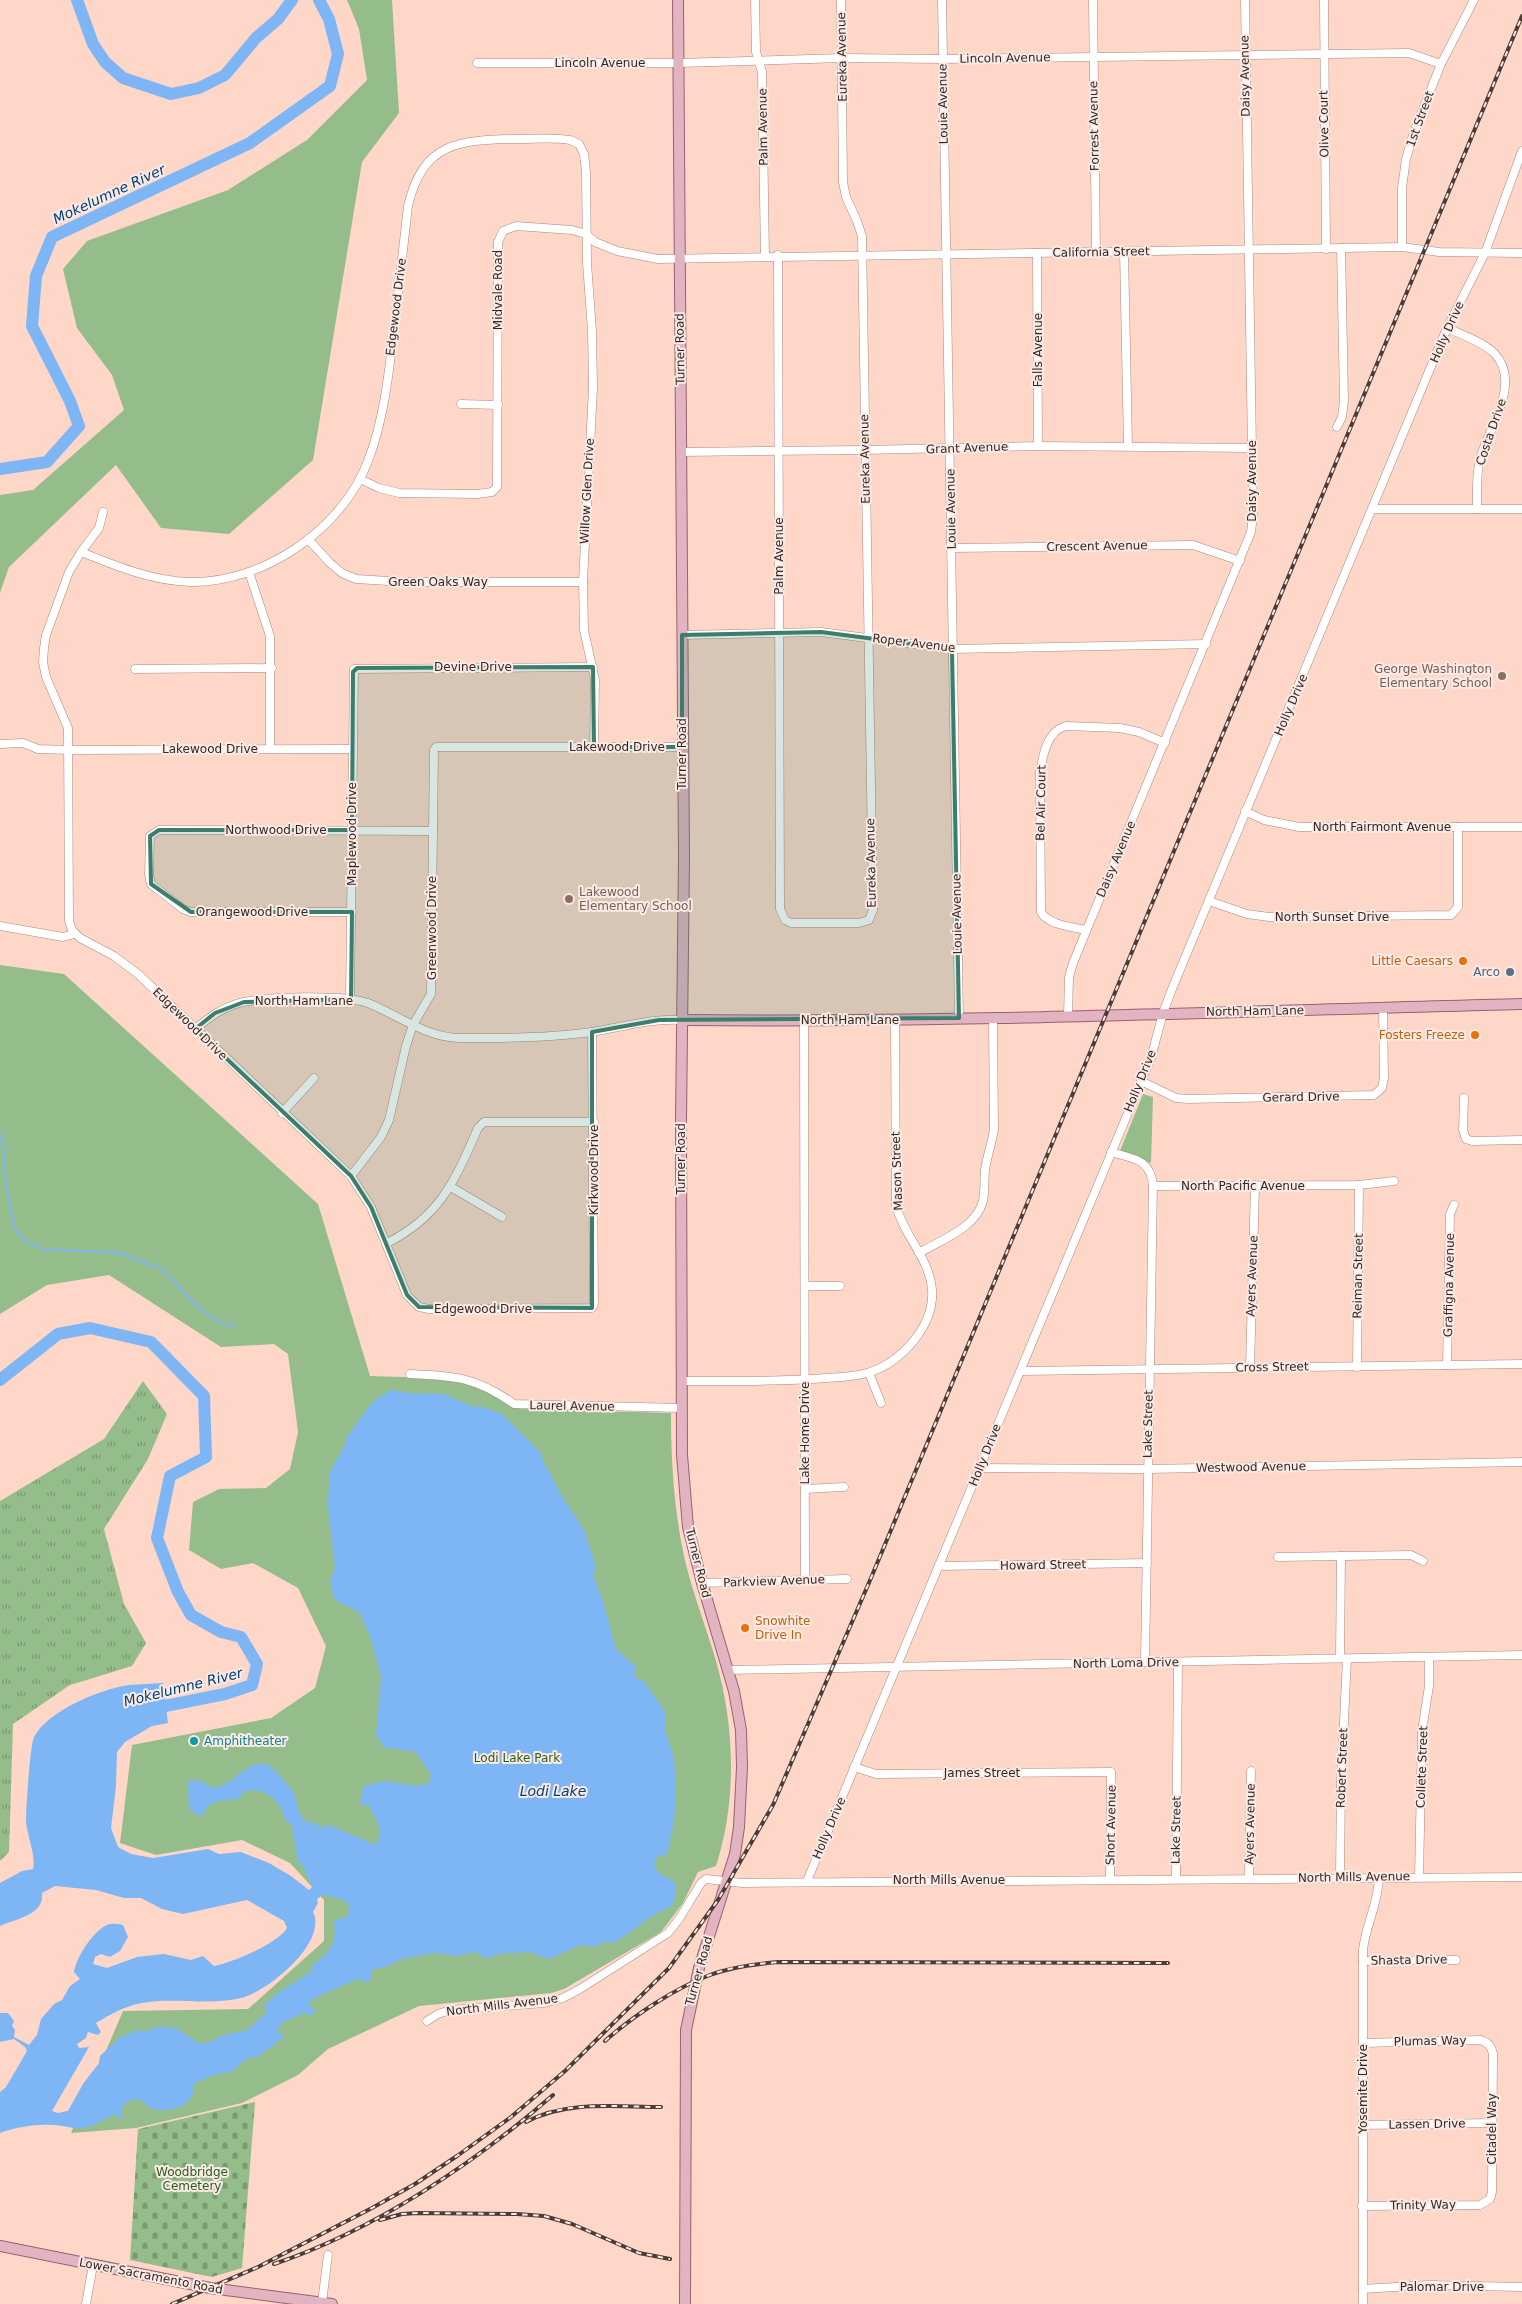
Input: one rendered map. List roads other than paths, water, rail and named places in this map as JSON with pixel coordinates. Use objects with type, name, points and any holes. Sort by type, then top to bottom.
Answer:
[{"type":"main road","name":"Turner Road","points":[[678,0],[684,858],[681,1408],[686,1508],[702,1583],[729,1670],[739,1716],[742,1767],[738,1838],[727,1882],[695,1982],[686,2030],[685,2304]]},
{"type":"main road","name":"North Ham Lane","points":[[682,1020],[993,1019],[1522,1004]]},
{"type":"main road","name":"Lower Sacramento Road","points":[[0,2246],[210,2288],[327,2303]]},
{"type":"street","name":"Palm Avenue","points":[[755,0],[756,52],[762,72],[764,256]]},
{"type":"street","name":"Eureka Avenue","points":[[841,0],[843,182],[846,197],[861,231],[873,910],[869,920]]},
{"type":"street","name":"Louie Avenue","points":[[942,0],[959,1018]]},
{"type":"street","name":"Forrest Avenue","points":[[1093,0],[1096,251]]},
{"type":"street","name":"Daisy Avenue","points":[[1068,1016],[1069,977],[1086,930],[1248,542],[1252,523],[1244,0]]},
{"type":"street","name":"Olive Court","points":[[1324,0],[1326,249]]},
{"type":"street","name":"1st Street","points":[[1402,248],[1402,188],[1406,159],[1414,132],[1441,64],[1474,0]]},
{"type":"street","name":"Lincoln Avenue","points":[[477,64],[759,62],[842,58],[942,59],[1409,53],[1441,64]]},
{"type":"street","name":"Edgewood Drive","points":[[81,552],[123,569],[162,579],[189,582],[214,581],[249,572],[283,556],[325,525],[346,500],[360,479],[374,443],[386,392],[411,191],[427,163],[450,146],[460,142],[483,140],[570,140],[579,144],[584,154],[586,234]]},
{"type":"street","name":"Holly Drive","points":[[806,1881],[1022,1371],[1151,1058],[1163,1013],[1245,811],[1373,509],[1447,328],[1485,253],[1522,151]]},
{"type":"street","name":"Midvale Road","points":[[360,479],[384,490],[398,493],[477,494],[492,492],[498,482],[498,242],[500,236],[508,228],[516,226],[572,230],[586,234]]},
{"type":"street","points":[[586,234],[595,242],[617,251],[658,258],[679,257]]},
{"type":"street","name":"Willow Glen Drive","points":[[586,234],[592,331],[593,395],[583,582],[584,630],[595,680],[594,748]]},
{"type":"street","name":"California Street","points":[[679,257],[1341,248],[1402,248],[1439,252],[1522,253]]},
{"type":"street","points":[[1337,427],[1342,417],[1344,400],[1341,248]]},
{"type":"street","points":[[1124,251],[1128,446]]},
{"type":"street","name":"Falls Avenue","points":[[1038,253],[1038,446]]},
{"type":"street","name":"Palm Avenue","points":[[778,255],[780,909],[785,920],[791,923],[859,923],[869,920]]},
{"type":"street","name":"Costa Drive","points":[[1447,328],[1492,351],[1504,369],[1505,393],[1481,456],[1478,474],[1477,509]]},
{"type":"street","points":[[461,404],[498,404]]},
{"type":"street","name":"Grant Avenue","points":[[681,452],[949,449],[1038,446],[1252,448]]},
{"type":"street","points":[[1373,509],[1522,510]]},
{"type":"street","points":[[0,926],[63,936],[74,934],[69,921],[68,728],[46,677],[43,662],[46,635],[69,572],[81,552],[100,528],[103,512]]},
{"type":"street","name":"Green Oaks Way","points":[[308,539],[330,564],[342,573],[356,579],[405,582],[583,582]]},
{"type":"street","name":"Crescent Avenue","points":[[952,548],[1193,545],[1240,561]]},
{"type":"street","points":[[249,572],[270,636],[272,668],[270,749]]},
{"type":"street","name":"Roper Avenue","points":[[682,635],[821,632],[952,649],[1206,644]]},
{"type":"street","name":"Devine Drive","points":[[354,669],[593,667]]},
{"type":"street","points":[[135,669],[272,668]]},
{"type":"street","name":"Maplewood Drive","points":[[350,999],[354,669]]},
{"type":"street","name":"Bel Air Court","points":[[1086,930],[1052,921],[1044,917],[1041,912],[1040,772],[1042,759],[1052,735],[1059,728],[1066,726],[1120,728],[1139,732],[1165,743]]},
{"type":"street","name":"Lakewood Drive","points":[[0,744],[23,743],[38,749],[69,750],[352,749]]},
{"type":"street","name":"Lakewood Drive","points":[[434,750],[436,747],[682,747]]},
{"type":"street","name":"Greenwood Drive","points":[[350,1176],[380,1137],[389,1120],[406,1046],[414,1025],[428,1002],[432,988],[434,750]]},
{"type":"street","name":"North Fairmont Avenue","points":[[1245,811],[1264,820],[1299,826],[1522,827]]},
{"type":"street","name":"North Sunset Drive","points":[[1209,901],[1246,914],[1269,917],[1451,915],[1456,912],[1458,907],[1458,827]]},
{"type":"street","name":"Northwood Drive","points":[[151,834],[159,830],[432,831]]},
{"type":"street","name":"Orangewood Drive","points":[[151,834],[149,875],[151,884],[182,909],[191,912],[352,912]]},
{"type":"street","name":"Edgewood Drive","points":[[74,934],[114,956],[138,974],[350,1176],[371,1207],[407,1295],[419,1307],[438,1309],[592,1308]]},
{"type":"street","name":"North Ham Lane","points":[[195,1029],[215,1013],[244,1002],[266,999],[350,999],[372,1005],[440,1035],[458,1038],[592,1032],[658,1020],[682,1020]]},
{"type":"street","name":"Gerard Drive","points":[[1141,1081],[1171,1096],[1188,1099],[1374,1095],[1382,1088],[1384,1078],[1383,1008]]},
{"type":"street","points":[[919,1253],[967,1225],[974,1219],[983,1200],[985,1170],[992,1147],[994,1129],[993,1019]]},
{"type":"street","name":"Lake Home Drive","points":[[804,1020],[805,1579]]},
{"type":"street","name":"Mason Street","points":[[806,1380],[858,1376],[869,1373],[896,1358],[910,1345],[919,1333],[928,1315],[932,1291],[930,1279],[919,1253],[899,1216],[896,1205],[895,1020]]},
{"type":"street","name":"Kirkwood Drive","points":[[592,1032],[594,1122],[594,1304],[592,1308]]},
{"type":"street","points":[[282,1113],[314,1078]]},
{"type":"street","points":[[1464,1098],[1463,1130],[1466,1139],[1522,1140]]},
{"type":"street","points":[[387,1243],[414,1228],[428,1215],[451,1186],[478,1128],[484,1122],[594,1122]]},
{"type":"street","points":[[1111,1152],[1145,1164],[1150,1170],[1153,1186]]},
{"type":"street","name":"North Pacific Avenue","points":[[1153,1186],[1359,1185],[1394,1181]]},
{"type":"street","name":"Ayers Avenue","points":[[1250,1368],[1255,1185]]},
{"type":"street","name":"Reiman Street","points":[[1357,1367],[1359,1185]]},
{"type":"street","points":[[451,1186],[502,1217]]},
{"type":"street","name":"Lake Street","points":[[1146,1662],[1147,1469],[1153,1186]]},
{"type":"street","name":"Graffigna Avenue","points":[[1447,1365],[1450,1214],[1454,1204]]},
{"type":"street","points":[[805,1286],[840,1286]]},
{"type":"street","name":"Cross Street","points":[[1022,1371],[1522,1364]]},
{"type":"street","points":[[869,1373],[881,1402]]},
{"type":"street","name":"Laurel Avenue","points":[[410,1374],[456,1376],[495,1390],[514,1404],[681,1408]]},
{"type":"street","points":[[681,1381],[806,1380]]},
{"type":"street","name":"Westwood Avenue","points":[[980,1468],[1147,1469],[1522,1462]]},
{"type":"street","points":[[805,1489],[844,1486]]},
{"type":"street","points":[[1278,1557],[1411,1555],[1423,1561]]},
{"type":"street","name":"Robert Street","points":[[1340,1877],[1344,1658],[1341,1556]]},
{"type":"street","name":"Howard Street","points":[[939,1566],[1147,1563]]},
{"type":"street","name":"Parkview Avenue","points":[[702,1583],[847,1579]]},
{"type":"street","name":"North Loma Drive","points":[[729,1670],[1522,1656]]},
{"type":"street","name":"Collete Street","points":[[1419,1877],[1422,1731],[1429,1686],[1429,1658]]},
{"type":"street","name":"Lake Street","points":[[1176,1879],[1178,1662]]},
{"type":"street","name":"James Street","points":[[854,1767],[876,1774],[1111,1772]]},
{"type":"street","name":"Ayers Avenue","points":[[1249,1878],[1251,1771]]},
{"type":"street","name":"Short Avenue","points":[[1110,1879],[1111,1772]]},
{"type":"street","name":"Yosemite Drive","points":[[1363,2304],[1363,1961],[1364,1942],[1377,1904],[1379,1877]]},
{"type":"street","name":"North Mills Avenue","points":[[427,2021],[444,2011],[544,2003],[571,1994],[668,1933],[704,1880],[709,1879],[727,1882],[1522,1877]]},
{"type":"street","name":"Shasta Drive","points":[[1363,1961],[1456,1960]]},
{"type":"street","name":"Plumas Way","points":[[1363,2043],[1481,2040],[1487,2042],[1492,2050]]},
{"type":"street","name":"Citadel Way","points":[[1483,2204],[1490,2199],[1492,2192],[1492,2050]]},
{"type":"street","name":"Lassen Drive","points":[[1362,2125],[1492,2123]]},
{"type":"street","name":"Trinity Way","points":[[1362,2206],[1483,2204]]},
{"type":"street","points":[[327,2303],[328,2255]]},
{"type":"street","points":[[86,2304],[93,2264]]},
{"type":"street","name":"Palomar Drive","points":[[1363,2289],[1428,2285],[1522,2287]]},
{"type":"water","name":"Lodi Lake","points":[[392,1390],[407,1393],[444,1394],[474,1407],[480,1406],[502,1414],[542,1454],[542,1459],[563,1498],[584,1530],[595,1564],[594,1578],[602,1598],[616,1649],[636,1667],[634,1674],[638,1680],[643,1680],[665,1712],[666,1733],[673,1755],[676,1777],[676,1796],[674,1820],[667,1855],[658,1856],[654,1866],[658,1872],[675,1883],[675,1895],[672,1906],[649,1918],[614,1943],[606,1942],[594,1947],[580,1945],[549,1959],[529,1952],[498,1954],[485,1959],[477,1952],[455,1956],[435,1953],[401,1959],[388,1966],[371,1970],[372,1979],[366,1982],[356,1979],[311,2000],[309,2007],[316,2011],[312,2015],[303,2013],[280,2024],[277,2032],[285,2036],[259,2056],[246,2059],[233,2071],[213,2075],[194,2084],[192,2096],[182,2106],[175,2109],[159,2110],[146,2105],[142,2100],[138,2099],[128,2102],[121,2108],[123,2120],[115,2114],[86,2127],[39,2125],[0,2133],[0,2092],[6,2087],[27,2051],[25,2047],[14,2039],[0,2042],[0,2013],[8,2013],[14,2021],[12,2026],[15,2030],[14,2037],[29,2045],[37,2035],[41,2019],[54,2004],[62,2000],[70,1986],[80,1979],[74,1972],[75,1966],[86,1946],[102,1928],[111,1924],[123,1925],[128,1937],[120,1951],[110,1957],[101,1954],[95,1957],[93,1964],[107,1968],[137,1957],[164,1954],[191,1960],[203,1956],[214,1966],[242,1957],[265,1946],[275,1940],[287,1928],[284,1921],[247,1900],[183,1914],[162,1909],[141,1898],[124,1898],[96,1890],[55,1886],[42,1893],[42,1900],[34,1911],[0,1926],[0,1883],[22,1871],[33,1869],[34,1863],[26,1821],[31,1752],[34,1737],[50,1718],[90,1696],[104,1691],[129,1685],[163,1683],[168,1723],[152,1726],[125,1742],[117,1752],[116,1786],[111,1828],[118,1847],[131,1854],[153,1858],[208,1849],[219,1854],[241,1852],[269,1863],[291,1876],[309,1890],[312,1887],[302,1864],[298,1862],[292,1825],[285,1820],[280,1807],[273,1798],[262,1792],[248,1790],[236,1800],[216,1802],[205,1808],[204,1815],[200,1816],[189,1809],[188,1781],[202,1781],[212,1788],[227,1783],[253,1765],[268,1765],[293,1791],[299,1811],[305,1822],[313,1822],[321,1827],[328,1825],[373,1844],[377,1843],[380,1834],[376,1819],[369,1806],[360,1804],[363,1786],[385,1781],[416,1786],[429,1783],[431,1774],[415,1752],[384,1747],[376,1736],[381,1677],[370,1636],[359,1612],[338,1602],[333,1596],[330,1580],[335,1568],[327,1500],[330,1472],[342,1451],[346,1438],[371,1405]],"holes":[[[323,1895],[342,1899],[349,1905],[348,1916],[334,1921],[335,1930],[331,1947],[312,1966],[312,1971],[278,1993],[263,2006],[268,2011],[248,2030],[223,2035],[201,2044],[177,2029],[168,2027],[156,2027],[145,2032],[137,2030],[120,2037],[100,2056],[99,2063],[83,2084],[68,2111],[58,2113],[52,2111],[89,2047],[79,2048],[77,2044],[86,2038],[88,2032],[98,2035],[101,2032],[96,2023],[124,2008],[136,2004],[154,2001],[229,2000],[252,1994],[279,1976],[304,1951],[312,1938],[315,1924],[313,1912],[318,1903],[317,1899]]]},
{"type":"waterway","name":"Mokelumne River","points":[[77,0],[93,44],[105,62],[123,78],[171,94],[199,88],[225,75],[256,38],[278,19],[292,0]]},
{"type":"waterway","name":"Mokelumne River","points":[[0,469],[47,462],[79,426],[70,401],[32,326],[36,276],[52,237],[250,143],[330,86],[338,54],[329,19],[319,0]]},
{"type":"waterway","points":[[0,1135],[3,1140],[6,1184],[12,1217],[15,1229],[25,1241],[43,1249],[120,1253],[162,1269],[200,1309],[222,1323],[235,1326]]},
{"type":"waterway","name":"Mokelumne River","points":[[0,1380],[58,1334],[90,1328],[151,1342],[204,1396],[206,1457],[170,1476],[157,1538],[178,1592],[191,1615],[221,1632],[241,1637],[257,1664],[252,1685],[225,1694],[150,1709]]},
{"type":"railway","points":[[172,2304],[258,2267],[372,2208],[415,2184],[511,2117],[565,2071],[669,1968],[718,1900],[773,1805],[871,1578],[1522,16]]},
{"type":"railway","points":[[605,2041],[628,2022],[683,1987],[718,1972],[752,1965],[778,1962],[1168,1963]]},
{"type":"railway","points":[[274,2264],[348,2233],[421,2193],[457,2170],[553,2095]]},
{"type":"railway","points":[[526,2122],[558,2110],[592,2106],[661,2107]]},
{"type":"railway","points":[[380,2220],[402,2214],[418,2213],[544,2216],[572,2224],[639,2253],[670,2259]]},
{"type":"place","name":"George Washington Elementary School","points":[[1502,676]]},
{"type":"place","name":"Lakewood Elementary School","points":[[569,899]]},
{"type":"place","name":"Little Caesars","points":[[1463,961]]},
{"type":"place","name":"Arco","points":[[1510,972]]},
{"type":"place","name":"Fosters Freeze","points":[[1475,1035]]},
{"type":"place","name":"Snowhite Drive In","points":[[745,1628]]},
{"type":"place","name":"Amphitheater","points":[[194,1741]]},
{"type":"park label","name":"Lodi Lake Park","points":[[517,1758]]},
{"type":"park label","name":"Woodbridge Cemetery","points":[[192,2179]]}]
